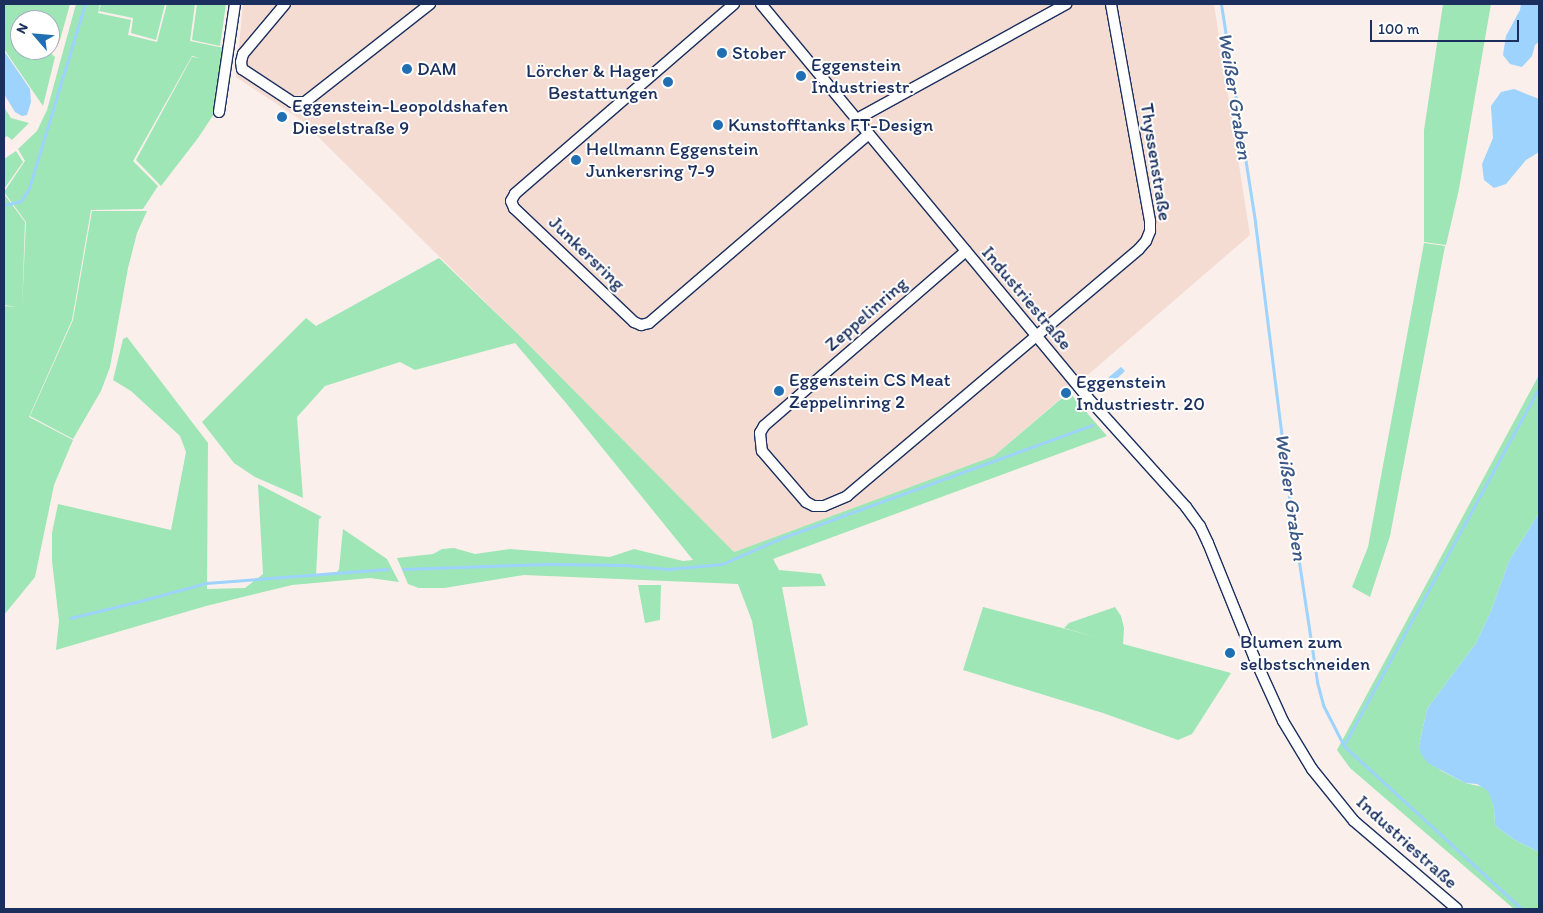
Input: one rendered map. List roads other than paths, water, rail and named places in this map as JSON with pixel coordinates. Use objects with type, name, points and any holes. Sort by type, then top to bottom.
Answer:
[{"type":"street","points":[[219,112],[235,4]]},
{"type":"street","points":[[285,4],[243,54],[240,62],[242,69],[292,102],[305,102],[430,4]]},
{"type":"street","name":"Junkersring","points":[[734,4],[515,194],[512,201],[514,208],[634,322],[642,325],[649,323],[869,134]]},
{"type":"street","name":"Industriestraße","points":[[761,4],[1036,336],[1115,429],[1186,507],[1200,526],[1254,657],[1283,721],[1312,769],[1354,821],[1456,909]]},
{"type":"street","points":[[857,119],[1066,4]]},
{"type":"street","name":"Thyssenstraße","points":[[1036,336],[1139,249],[1150,231],[1150,221],[1111,4]]},
{"type":"street","name":"Zeppelinring","points":[[966,251],[764,426],[760,433],[762,451],[806,502],[814,506],[834,503],[847,496],[1036,336]]},
{"type":"water","points":[[1521,4],[1539,4],[1539,42],[1535,45],[1532,56],[1522,67],[1510,64],[1503,55],[1506,36],[1520,10]]},
{"type":"water","points":[[4,51],[30,89],[31,102],[27,115],[22,116],[15,112],[4,94]]},
{"type":"water","points":[[1514,89],[1539,99],[1539,152],[1526,160],[1506,184],[1494,188],[1484,180],[1482,164],[1493,138],[1491,106],[1501,92]]},
{"type":"water","points":[[1121,367],[1125,371],[1110,385],[1107,381],[1109,377]]},
{"type":"water","points":[[1539,513],[1539,852],[1515,840],[1498,828],[1495,824],[1494,807],[1488,791],[1477,784],[1465,783],[1428,763],[1421,754],[1419,746],[1427,709],[1476,643],[1491,611],[1509,561]]},
{"type":"waterway","points":[[4,205],[21,201],[29,188],[85,4]]},
{"type":"waterway","name":"Weißer Graben","points":[[1221,4],[1255,222],[1289,496],[1317,682],[1323,705],[1344,746],[1522,909]]},
{"type":"waterway","points":[[1344,745],[1539,388]]},
{"type":"waterway","points":[[403,569],[548,564],[625,565],[668,569],[722,564],[779,539],[1092,425]]},
{"type":"waterway","points":[[70,618],[206,583],[387,569]]},
{"type":"place","name":"Stober","points":[[722,53]]},
{"type":"place","name":"DAM","points":[[407,69]]},
{"type":"place","name":"Eggenstein Industriestr.","points":[[801,76]]},
{"type":"place","name":"Lörcher & Hager Bestattungen","points":[[668,82]]},
{"type":"place","name":"Eggenstein-Leopoldshafen Dieselstraße 9","points":[[282,117]]},
{"type":"place","name":"Kunstofftanks FT-Design","points":[[718,125]]},
{"type":"place","name":"Hellmann Eggenstein Junkersring 7-9","points":[[576,160]]},
{"type":"place","name":"Eggenstein CS Meat Zeppelinring 2","points":[[779,391]]},
{"type":"place","name":"Eggenstein Industriestr. 20","points":[[1066,393]]},
{"type":"place","name":"Blumen zum selbstschneiden","points":[[1230,653]]}]
